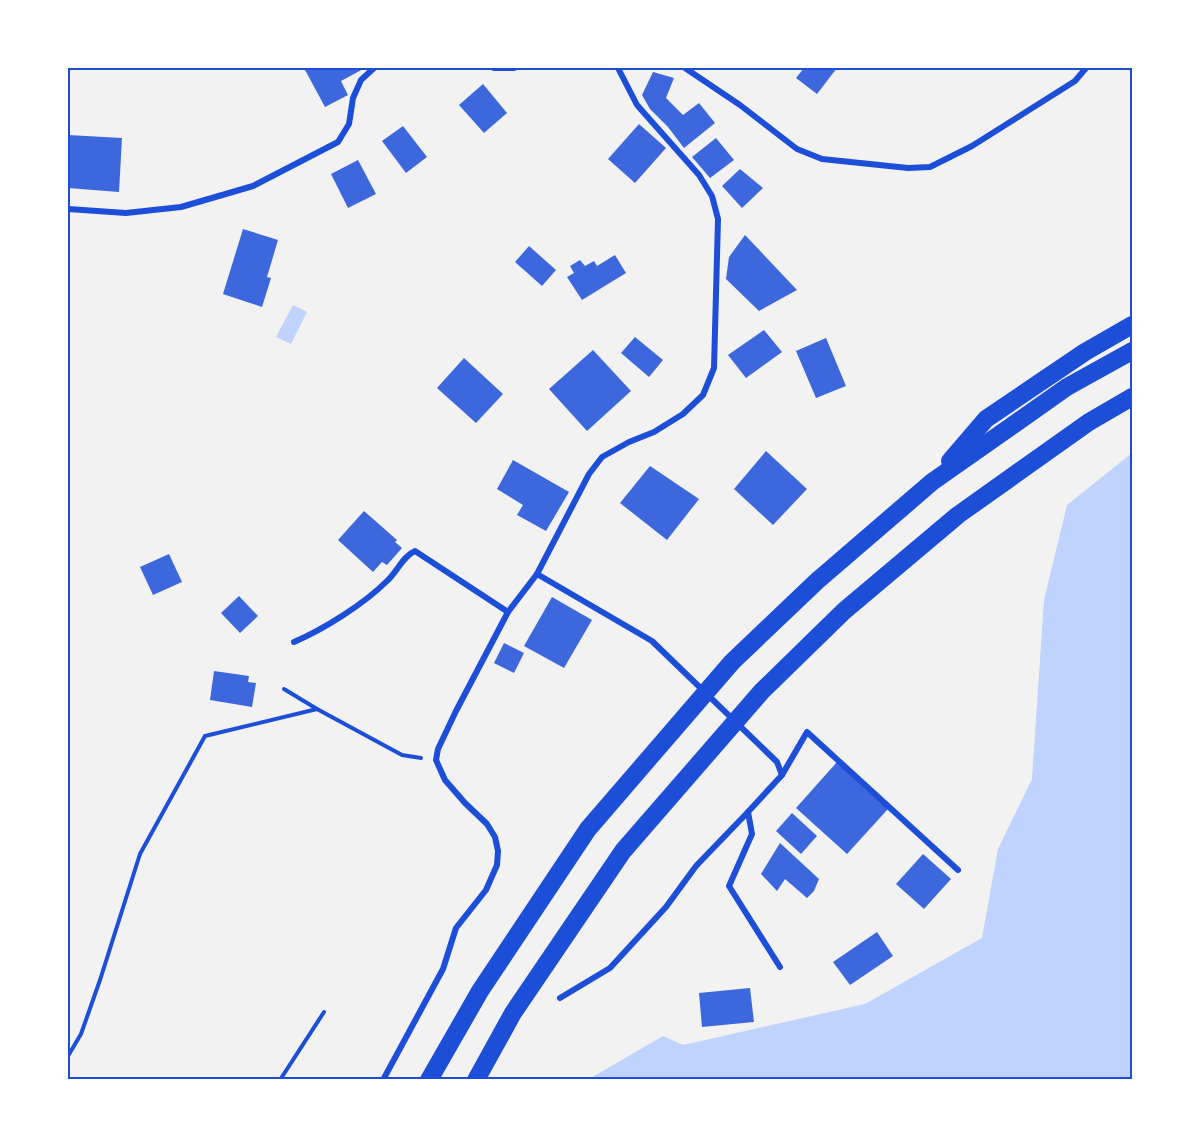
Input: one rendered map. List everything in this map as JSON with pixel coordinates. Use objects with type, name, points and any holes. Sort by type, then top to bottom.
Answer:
[{"type":"highway","points":[[932,482],[986,419],[1085,352],[1132,325]]},
{"type":"highway","points":[[429,1080],[480,991],[588,829],[732,662],[817,581],[932,482],[1067,387],[1132,351]]},
{"type":"highway","points":[[476,1080],[513,1013],[623,851],[762,691],[844,610],[958,515],[1089,422],[1132,397]]},
{"type":"street","points":[[68,209],[126,213],[181,207],[253,186],[338,142],[349,124],[353,98],[361,80],[374,68]]},
{"type":"street","points":[[494,68],[514,68]]},
{"type":"street","points":[[383,1080],[443,969],[456,928],[486,890],[497,865],[498,851],[495,837],[488,824],[445,780],[436,760],[444,734],[508,612],[537,574],[589,474],[602,457],[629,442],[654,432],[682,414],[703,395],[714,368],[718,219],[712,196],[699,175],[637,105],[618,68]]},
{"type":"street","points":[[685,68],[740,105],[797,149],[822,159],[908,168],[930,167],[972,146],[1075,81],[1086,68]]},
{"type":"street","points":[[294,642],[319,631],[365,600],[388,580],[410,553],[416,551],[508,612]]},
{"type":"street","points":[[537,574],[652,641],[777,762],[782,774]]},
{"type":"street","points":[[560,998],[610,968],[666,907],[696,866],[782,774],[807,732],[958,870]]},
{"type":"street","points":[[748,812],[752,834],[729,886],[780,967]]},
{"type":"path","points":[[284,688],[317,709],[402,755],[436,760]]},
{"type":"path","points":[[68,1056],[85,1024],[140,854],[205,736],[317,709]]},
{"type":"path","points":[[280,1080],[324,1012]]},
{"type":"water","points":[[293,305],[307,312],[291,344],[276,337]]},
{"type":"water","points":[[1132,453],[1132,1079],[589,1079],[663,1036],[683,1045],[865,1004],[982,938],[998,849],[1032,779],[1044,600],[1067,505]]},
{"type":"building","points":[[304,68],[365,68],[341,81],[348,95],[325,107]]},
{"type":"building","points":[[804,68],[837,68],[817,94],[796,78]]},
{"type":"building","points":[[653,72],[674,78],[666,98],[683,115],[699,103],[715,123],[684,148],[650,109],[642,95]]},
{"type":"building","points":[[483,84],[507,113],[484,133],[459,105]]},
{"type":"building","points":[[639,124],[666,148],[635,183],[608,159]]},
{"type":"building","points":[[403,126],[427,157],[406,173],[382,141]]},
{"type":"building","points":[[68,135],[122,138],[119,192],[68,188]]},
{"type":"building","points":[[716,138],[734,160],[710,178],[692,157]]},
{"type":"building","points":[[358,160],[376,194],[348,208],[331,174]]},
{"type":"building","points":[[740,169],[763,188],[742,208],[722,186]]},
{"type":"building","points":[[243,229],[278,240],[267,277],[271,278],[262,307],[223,294]]},
{"type":"building","points":[[745,235],[797,290],[759,311],[726,279],[729,257]]},
{"type":"building","points":[[529,246],[556,270],[542,286],[515,262]]},
{"type":"building","points":[[615,255],[626,273],[582,300],[567,277],[574,273],[570,266],[580,260],[585,266],[594,261],[597,266]]},
{"type":"building","points":[[764,330],[782,352],[746,378],[728,355]]},
{"type":"building","points":[[635,337],[663,360],[649,377],[621,353]]},
{"type":"building","points":[[826,338],[846,386],[816,398],[796,351]]},
{"type":"building","points":[[593,350],[631,391],[587,431],[549,389]]},
{"type":"building","points":[[464,358],[503,394],[476,423],[437,388]]},
{"type":"building","points":[[766,451],[807,489],[773,525],[734,489]]},
{"type":"building","points":[[513,460],[569,492],[546,531],[517,515],[523,505],[497,489]]},
{"type":"building","points":[[650,466],[699,499],[667,540],[620,503]]},
{"type":"building","points":[[364,511],[397,540],[395,542],[402,548],[387,565],[382,562],[373,572],[338,540]]},
{"type":"building","points":[[169,554],[182,582],[153,595],[140,567]]},
{"type":"building","points":[[239,596],[258,616],[240,633],[221,613]]},
{"type":"building","points":[[552,597],[592,620],[564,668],[524,646]]},
{"type":"building","points":[[504,643],[524,653],[514,673],[494,663]]},
{"type":"building","points":[[214,671],[249,676],[248,682],[256,683],[252,707],[210,700]]},
{"type":"building","points":[[837,762],[888,809],[847,854],[796,808]]},
{"type":"building","points":[[792,813],[817,836],[801,854],[776,831]]},
{"type":"building","points":[[780,843],[819,879],[814,891],[807,898],[785,879],[777,891],[761,874]]},
{"type":"building","points":[[923,854],[951,879],[924,909],[896,884]]},
{"type":"building","points":[[877,932],[893,956],[850,985],[833,962]]},
{"type":"building","points":[[750,988],[754,1022],[702,1027],[699,993]]}]
